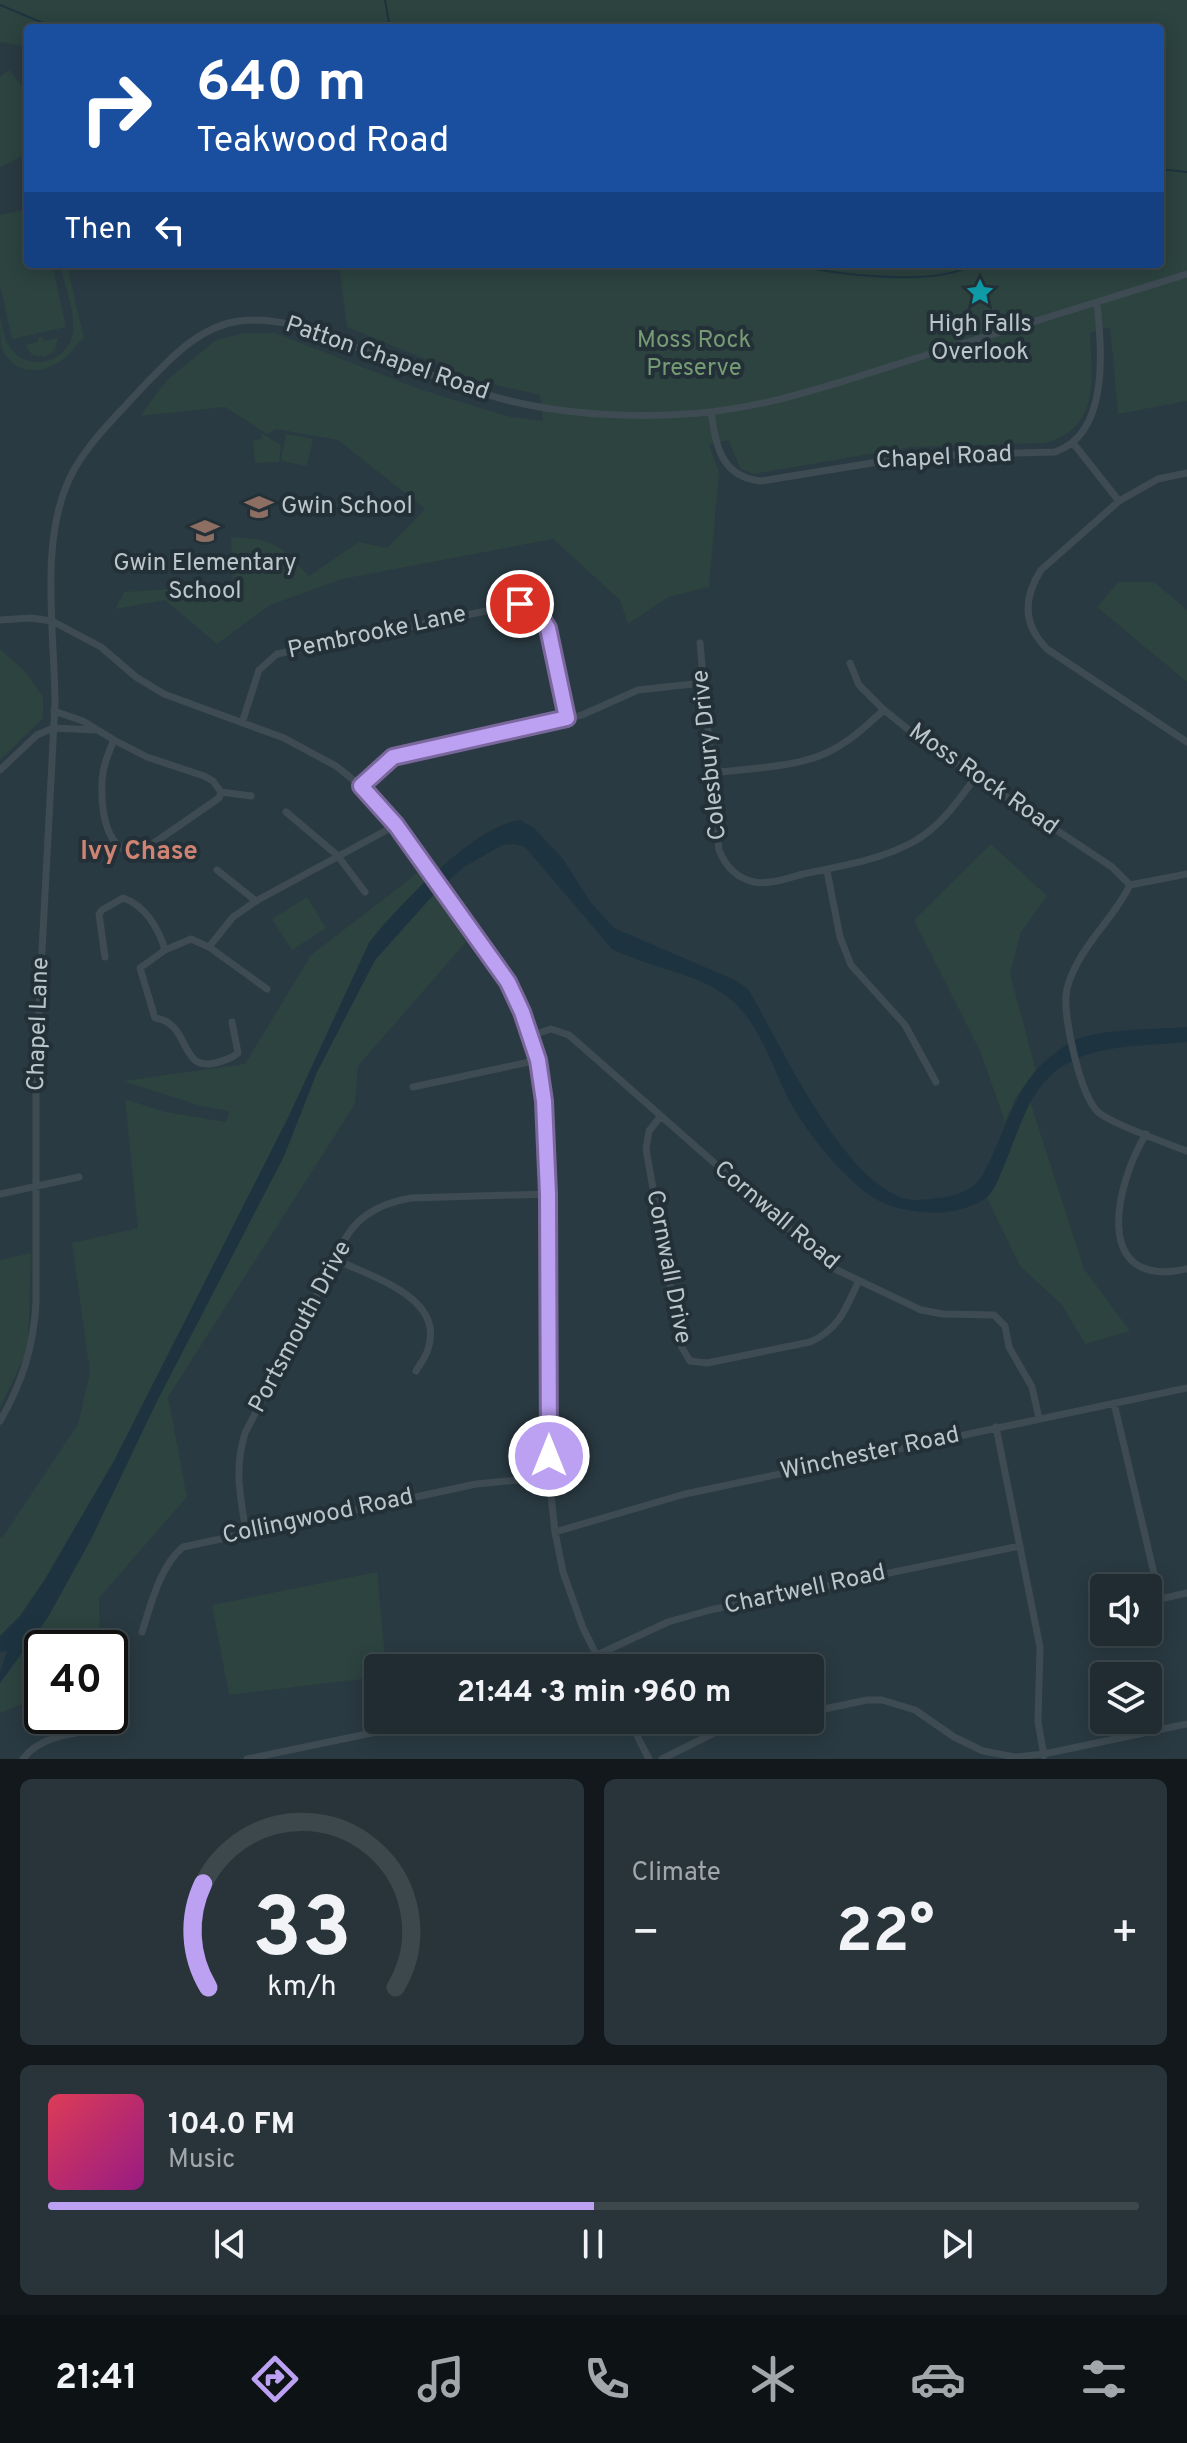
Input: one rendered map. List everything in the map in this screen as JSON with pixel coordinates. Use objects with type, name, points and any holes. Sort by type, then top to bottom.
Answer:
[{"type":"street","name":"Patton Chapel Road","points":[[52,621],[51,554],[61,497],[74,470],[91,443],[172,356],[191,341],[221,326],[238,321],[282,321],[482,393],[532,405],[602,415],[674,415],[748,407],[812,390],[1187,274]]},
{"type":"street","points":[[1097,302],[1100,381],[1091,414],[1073,443],[1119,501]]},
{"type":"street","name":"Chapel Road","points":[[711,412],[715,437],[729,469],[748,480],[761,481],[915,456],[1044,453],[1066,448],[1073,443]]},
{"type":"street","points":[[1187,473],[1158,479],[1119,501],[1041,570],[1033,583],[1027,605],[1029,624],[1047,649],[1187,742]]},
{"type":"street","name":"Pembrooke Lane","points":[[242,723],[259,670],[277,654],[478,610],[520,604],[536,609],[548,628],[567,718]]},
{"type":"street","points":[[0,620],[52,621],[101,647],[150,686],[203,710],[307,749],[336,766],[361,786],[396,825],[508,982],[538,1060],[544,1101],[548,1194],[549,1477],[555,1532],[563,1572],[583,1628],[596,1654]]},
{"type":"street","name":"Chapel Lane","points":[[0,1421],[21,1381],[35,1324],[36,1065],[54,711],[52,621]]},
{"type":"street","name":"Colesbury Drive","points":[[700,643],[719,850],[730,868],[745,879],[761,882],[827,871],[889,854],[918,839],[945,819],[975,778]]},
{"type":"street","name":"Moss Rock Road","points":[[850,663],[859,685],[884,710],[975,778],[1112,867],[1130,885]]},
{"type":"street","points":[[361,786],[393,757],[594,711],[638,690],[702,683]]},
{"type":"street","points":[[711,773],[823,755],[851,739],[884,710]]},
{"type":"street","points":[[54,711],[83,721],[147,757],[204,776],[213,781],[221,792],[251,796]]},
{"type":"street","points":[[0,770],[37,735],[53,728],[96,730]]},
{"type":"street","points":[[114,740],[101,783],[109,833],[120,849],[133,853],[151,848],[214,804],[221,792]]},
{"type":"street","points":[[286,812],[337,855],[365,892]]},
{"type":"street","points":[[209,947],[233,917],[256,901],[396,825]]},
{"type":"street","points":[[217,870],[256,901]]},
{"type":"street","points":[[827,871],[840,937],[851,965],[905,1025],[936,1082]]},
{"type":"street","points":[[1187,874],[1130,885],[1122,901],[1087,947],[1073,972],[1066,995],[1077,1070],[1098,1112],[1187,1151]]},
{"type":"street","points":[[105,957],[99,914],[123,898],[146,914],[162,937],[165,950]]},
{"type":"street","points":[[232,1022],[238,1053],[232,1058],[210,1064],[197,1062],[190,1055],[176,1027],[166,1019],[155,1018],[140,968],[165,950],[191,939],[209,947],[267,989]]},
{"type":"street","name":"Cornwall Road","points":[[530,1036],[551,1029],[569,1035],[826,1262],[858,1282],[921,1310],[943,1314],[994,1315],[1005,1326],[1009,1347],[1032,1387],[1039,1418]]},
{"type":"street","points":[[413,1087],[538,1060]]},
{"type":"street","name":"Cornwall Drive","points":[[660,1117],[649,1131],[646,1149],[681,1346],[690,1361],[707,1363],[810,1342],[824,1336],[840,1320],[858,1282]]},
{"type":"street","points":[[1146,1134],[1130,1166],[1120,1198],[1123,1249],[1131,1263],[1144,1271],[1187,1269]]},
{"type":"street","points":[[0,1194],[79,1177]]},
{"type":"street","name":"Portsmouth Drive","points":[[246,1532],[237,1478],[238,1456],[245,1433],[330,1270],[339,1261],[354,1226],[369,1212],[389,1202],[411,1198],[548,1194]]},
{"type":"street","points":[[339,1261],[419,1303],[431,1329],[428,1350],[416,1371]]},
{"type":"street","name":"Winchester Road","points":[[555,1532],[685,1494],[1187,1388]]},
{"type":"street","points":[[1114,1403],[1160,1599],[1187,1593]]},
{"type":"street","points":[[996,1427],[1040,1647],[1038,1722],[1044,1757]]},
{"type":"street","name":"Collingwood Road","points":[[142,1632],[173,1555],[183,1547],[476,1484],[549,1477]]},
{"type":"street","name":"Chartwell Road","points":[[599,1654],[668,1622],[710,1610],[1020,1546]]},
{"type":"street","points":[[824,1709],[882,1700],[915,1710],[954,1737],[983,1751],[1015,1757],[1044,1757],[1187,1724]]},
{"type":"street","points":[[23,1759],[45,1740],[77,1734]]},
{"type":"street","points":[[247,1759],[296,1755],[379,1734]]},
{"type":"street","points":[[636,1734],[649,1759]]},
{"type":"street","points":[[662,1759],[712,1734]]},
{"type":"green space","name":"Moss Rock Preserve","points":[[0,0],[1187,0],[1187,401],[1118,414],[1110,327],[1090,333],[1091,384],[1084,413],[1076,426],[1063,436],[1045,443],[911,447],[753,474],[741,469],[728,440],[709,445],[719,472],[709,587],[668,597],[628,624],[620,600],[553,539],[342,579],[270,605],[217,644],[165,600],[115,609],[124,592],[233,585],[231,537],[275,545],[309,576],[359,542],[387,548],[425,509],[338,440],[276,429],[267,434],[225,407],[140,416],[167,380],[216,340],[244,333],[275,333],[419,389],[507,416],[543,421],[540,395],[478,381],[347,327],[340,268],[1164,268],[1164,24],[24,24],[24,46],[0,42]]},
{"type":"green space","points":[[9,70],[24,88],[24,155],[0,167],[0,77]]},
{"type":"green space","points":[[24,210],[24,268],[53,268],[66,327],[12,339],[0,285],[0,215]]},
{"type":"green space","points":[[61,268],[68,268],[84,339],[53,366],[30,370],[10,360],[2,349],[0,316],[4,335],[13,351],[30,361],[49,360],[58,356],[70,341],[73,331]]},
{"type":"green space","points":[[43,337],[44,341],[58,338],[55,350],[45,357],[32,355],[25,345],[38,342],[38,338]]},
{"type":"green space","points":[[261,433],[281,445],[279,462],[255,463],[253,440],[262,439]]},
{"type":"green space","points":[[286,434],[313,439],[307,466],[281,461]]},
{"type":"green space","points":[[1118,582],[1154,582],[1187,610],[1187,682],[1097,607]]},
{"type":"green space","points":[[0,649],[25,671],[43,697],[43,718],[0,760]]},
{"type":"green space","points":[[991,844],[1047,896],[1021,932],[1010,973],[1036,1071],[1016,1097],[1005,1122],[981,1053],[914,920]]},
{"type":"green space","points":[[420,871],[428,880],[369,943],[289,1116],[114,1461],[44,1581],[20,1616],[0,1636],[0,1537],[78,1424],[90,1373],[72,1243],[138,1228],[125,1099],[165,1112],[226,1122],[229,1111],[201,1106],[123,1081],[245,1064],[311,955]]},
{"type":"green space","points":[[434,894],[466,942],[358,1066],[355,1104],[168,1397],[187,1497],[99,1598],[100,1630],[39,1630],[91,1539],[157,1401],[284,1156],[317,1072],[375,960]]},
{"type":"green space","points":[[307,897],[326,928],[292,950],[272,919]]},
{"type":"green space","points":[[1030,1101],[1084,1269],[1130,1331],[1085,1344],[1062,1305],[1020,1266],[987,1198],[997,1183]]},
{"type":"green space","points":[[31,1253],[28,1349],[0,1408],[0,1260]]},
{"type":"green space","points":[[377,1572],[385,1654],[364,1654],[364,1679],[229,1695],[212,1605]]},
{"type":"green space","points":[[24,1650],[24,1703],[0,1713],[0,1683]]},
{"type":"water","points":[[520,820],[534,828],[563,859],[591,903],[614,928],[735,980],[748,989],[797,1077],[840,1144],[864,1172],[888,1191],[913,1200],[950,1196],[975,1184],[983,1174],[1026,1084],[1053,1054],[1073,1041],[1111,1032],[1187,1027],[1187,1042],[1111,1049],[1068,1063],[1045,1082],[1028,1107],[996,1184],[987,1197],[968,1207],[946,1212],[920,1212],[895,1207],[862,1190],[816,1141],[790,1102],[758,1033],[729,998],[702,982],[612,949],[525,847],[503,845],[464,867],[434,894],[375,960],[317,1072],[284,1156],[157,1401],[91,1539],[39,1630],[24,1630],[24,1650],[0,1683],[7,1651],[0,1652],[0,1636],[20,1616],[44,1581],[114,1461],[289,1116],[369,943],[438,870],[481,836]]},
{"type":"waterway","points":[[385,0],[389,24]]},
{"type":"waterway","points":[[0,5],[45,24]]},
{"type":"waterway","points":[[1164,169],[1187,172]]},
{"type":"waterway","points":[[810,268],[885,277],[936,275],[964,268]]},
{"type":"place","name":"High Falls Overlook","points":[[980,292]]},
{"type":"place","name":"Gwin School","points":[[259,507]]},
{"type":"place","name":"Gwin Elementary School","points":[[205,531]]},
{"type":"district","name":"Ivy Chase","points":[[139,852]]},
{"type":"route","points":[[520,604],[536,609],[545,620],[567,718],[411,751],[393,757],[361,786],[396,825],[508,982],[538,1060],[544,1101],[548,1194],[549,1456]]}]
